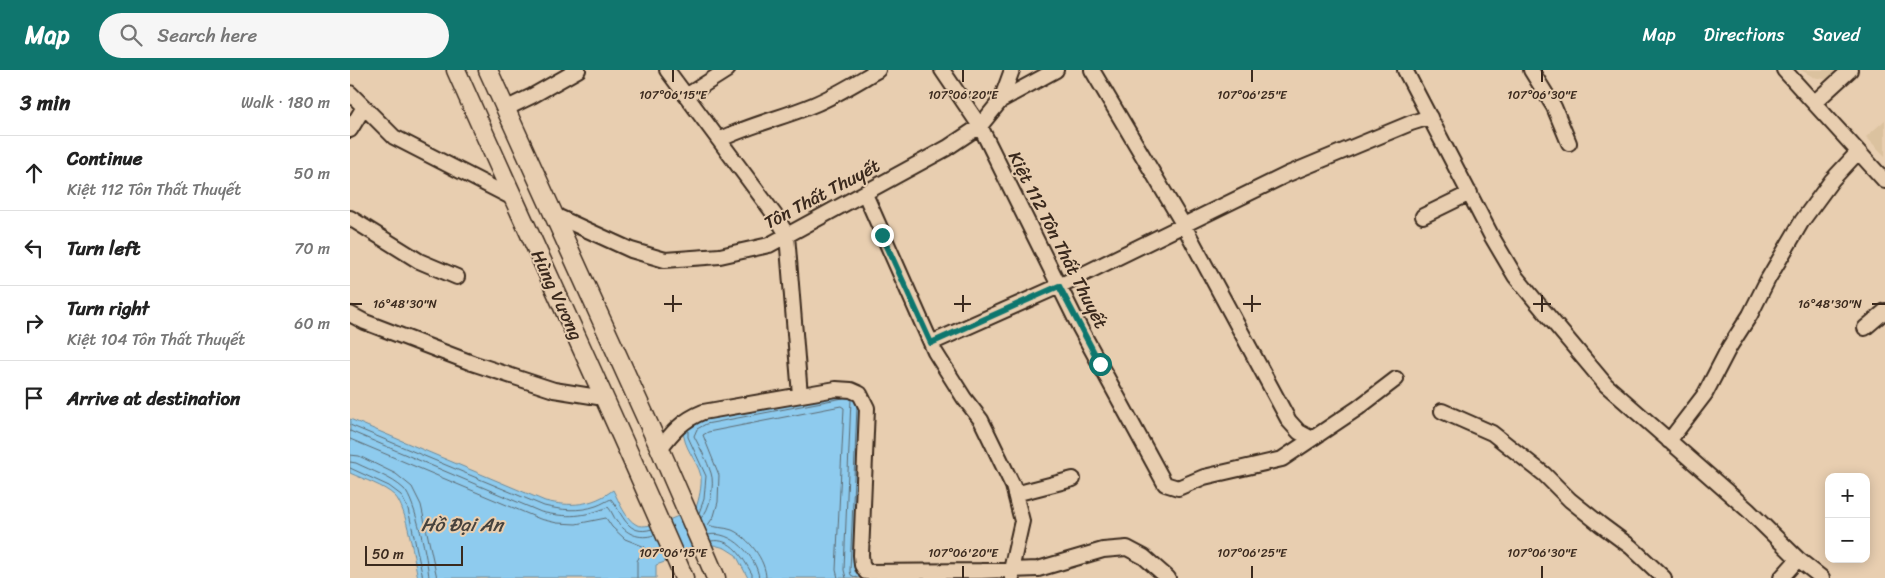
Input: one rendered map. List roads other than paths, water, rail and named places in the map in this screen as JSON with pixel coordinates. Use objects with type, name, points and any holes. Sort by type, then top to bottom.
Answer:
[{"type":"main road","name":"Hùng Vương","points":[[456,70],[681,571]]},
{"type":"main road","name":"Hùng Vương","points":[[488,70],[660,449],[716,578]]},
{"type":"main road","points":[[513,198],[552,214]]},
{"type":"street","points":[[506,109],[578,70]]},
{"type":"street","points":[[667,70],[788,235],[800,395]]},
{"type":"street","points":[[686,96],[727,70]]},
{"type":"street","points":[[719,140],[737,131],[783,117],[815,104],[878,70]]},
{"type":"street","name":"Kiệt 112 Tôn Thất Thuyết","points":[[942,70],[980,126],[1059,286],[1165,484],[1178,488],[1204,477],[1282,459],[1358,408],[1396,379]]},
{"type":"street","name":"Tôn Thất Thuyết","points":[[552,214],[631,250],[665,260],[720,256],[769,245],[947,148],[980,126],[1001,100],[1012,70]]},
{"type":"street","points":[[1001,100],[1056,70]]},
{"type":"street","points":[[1092,70],[1184,224],[1289,422],[1299,432],[1312,439]]},
{"type":"street","points":[[1405,70],[1492,237],[1516,276],[1606,385],[1822,578]]},
{"type":"street","points":[[1531,70],[1554,107],[1570,143]]},
{"type":"street","points":[[1784,70],[1885,181]]},
{"type":"street","points":[[1814,103],[1850,70]]},
{"type":"street","points":[[350,94],[394,137],[513,198]]},
{"type":"street","points":[[350,130],[364,107]]},
{"type":"street","points":[[931,343],[1059,286],[1288,174],[1411,123],[1430,117]]},
{"type":"street","points":[[1669,441],[1705,394],[1802,220],[1832,180],[1858,152]]},
{"type":"street","points":[[1423,216],[1470,193]]},
{"type":"street","points":[[865,194],[931,343],[964,398],[981,420],[1013,486],[1022,521],[1011,574]]},
{"type":"street","points":[[350,218],[419,261],[457,278]]},
{"type":"street","points":[[1865,328],[1885,311]]},
{"type":"street","points":[[350,314],[365,322],[472,363],[554,390],[604,398]]},
{"type":"street","points":[[660,449],[676,428],[689,418],[703,412],[836,389],[851,390],[860,394],[867,408],[861,555],[862,566],[866,572],[1011,574],[1038,569],[1103,550],[1127,548],[1144,557],[1168,578]]},
{"type":"street","points":[[1442,411],[1492,432],[1544,474],[1570,500],[1631,547],[1664,578]]},
{"type":"street","points":[[1015,494],[1073,479]]},
{"type":"street","points":[[1781,578],[1798,558]]},
{"type":"water","name":"Hồ Đại An","points":[[849,385],[863,394],[855,572],[861,572],[862,578],[748,578],[736,555],[725,548],[714,545],[656,565],[656,578],[418,578],[406,522],[399,502],[395,496],[385,489],[350,473],[350,419],[545,501],[580,504],[597,499],[613,490],[629,519],[637,525],[650,525],[666,521],[696,508],[701,476],[685,442],[683,428],[690,420]]}]
